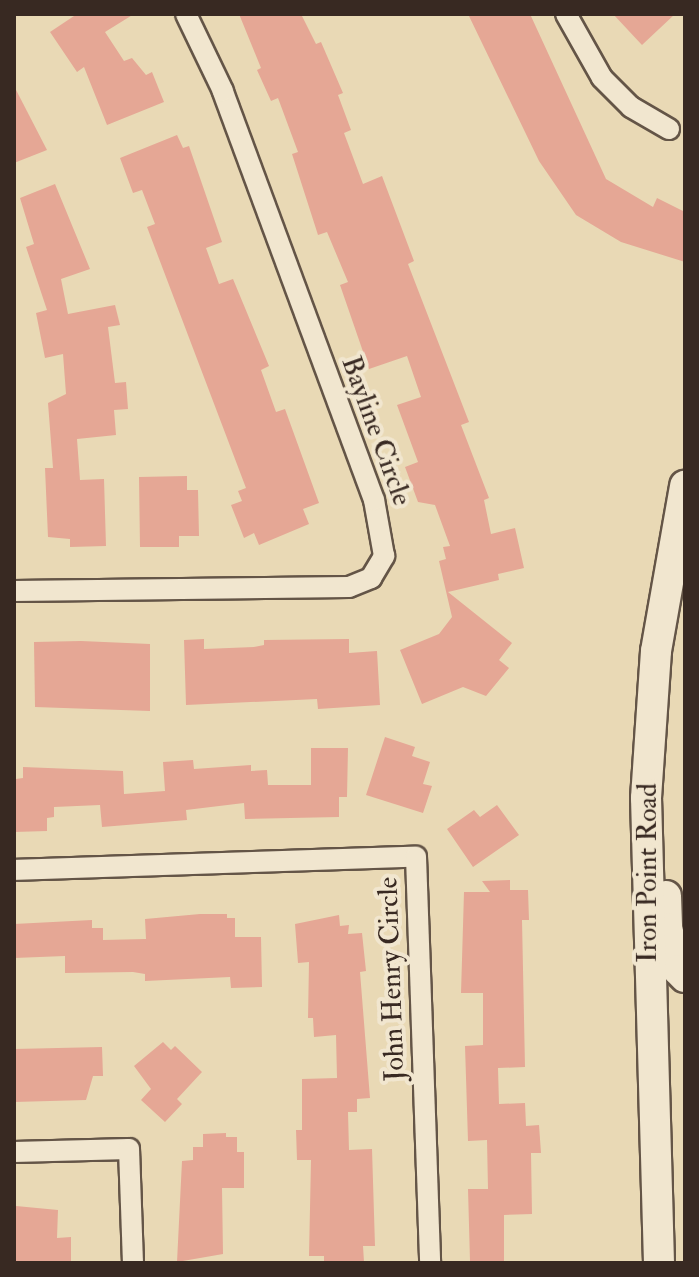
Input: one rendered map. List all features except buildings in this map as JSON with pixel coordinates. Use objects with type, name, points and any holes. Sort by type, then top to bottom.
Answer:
[{"type":"main road","name":"Iron Point Road","points":[[659,1263],[646,798],[656,651],[685,486]]},
{"type":"main road","points":[[646,798],[666,842],[667,928],[678,970],[685,977]]},
{"type":"street","name":"Bayline Circle","points":[[14,591],[349,587],[371,578],[384,556],[374,500],[223,91],[186,14]]},
{"type":"street","points":[[566,14],[602,78],[631,107],[669,129]]},
{"type":"street","name":"John Henry Circle","points":[[14,870],[416,857],[430,1263]]},
{"type":"street","points":[[14,1152],[129,1149],[133,1263]]}]
